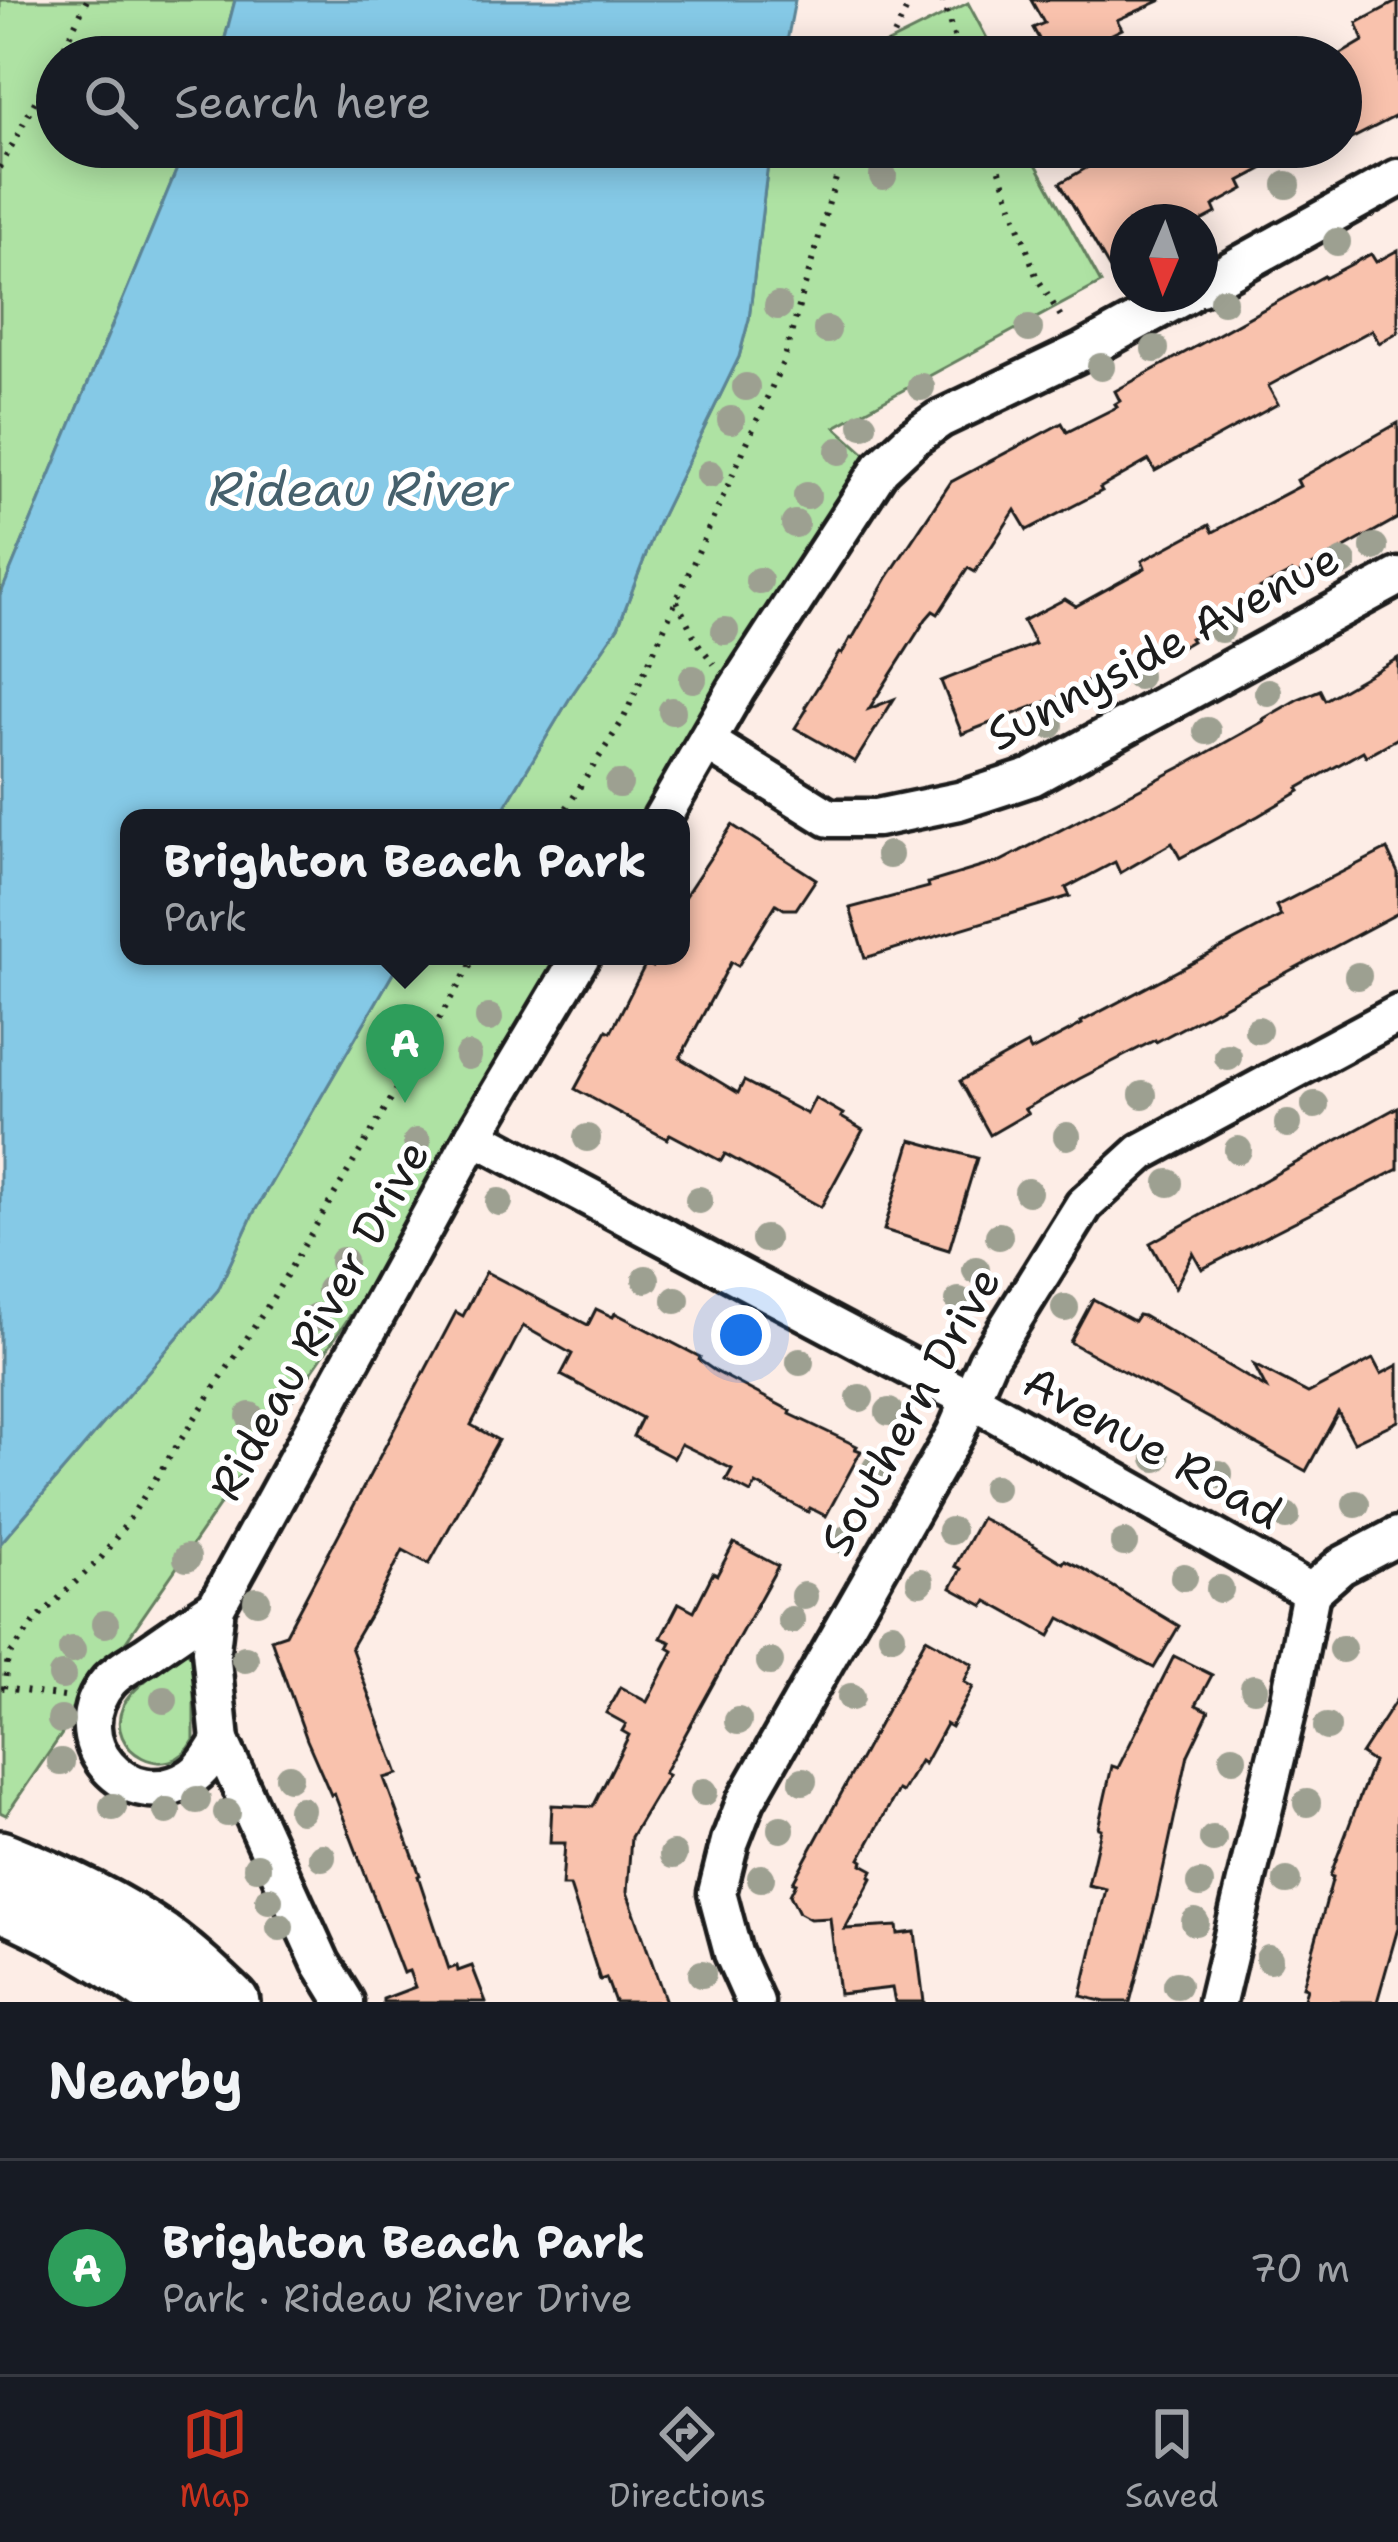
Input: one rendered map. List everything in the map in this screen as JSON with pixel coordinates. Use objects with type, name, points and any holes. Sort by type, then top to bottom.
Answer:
[{"type":"main road","points":[[0,1857],[56,1880],[162,1940],[233,2002]]},
{"type":"main road","points":[[0,1904],[95,1951],[170,2002]]},
{"type":"street","points":[[1218,277],[1398,178]]},
{"type":"street","points":[[667,809],[736,690],[881,468],[940,419],[1154,312]]},
{"type":"street","name":"Sunnyside Avenue","points":[[707,742],[829,818],[877,818],[959,801],[1032,777],[1398,577]]},
{"type":"street","name":"Rideau River Drive","points":[[345,2002],[321,1963],[220,1742],[211,1650],[217,1607],[474,1136],[575,965]]},
{"type":"street","name":"Southern Drive","points":[[755,2002],[733,1953],[717,1893],[746,1800],[949,1446],[998,1342],[1084,1205],[1142,1152],[1398,1014]]},
{"type":"street","name":"Avenue Road","points":[[474,1136],[970,1399],[1312,1592]]},
{"type":"street","points":[[1217,2002],[1312,1592],[1341,1566],[1398,1537]]},
{"type":"street","name":"Rideau River Drive","points":[[95,1702],[111,1678],[217,1607]]},
{"type":"street","points":[[95,1702],[92,1737],[100,1757],[113,1773],[132,1784],[153,1788],[193,1776],[220,1742]]},
{"type":"path","points":[[69,36],[87,0]]},
{"type":"path","points":[[942,0],[955,36]]},
{"type":"path","points":[[893,36],[907,2]]},
{"type":"path","points":[[0,168],[36,100]]},
{"type":"path","points":[[566,809],[622,720],[782,362],[839,168]]},
{"type":"path","points":[[999,168],[1036,276],[1083,351]]},
{"type":"path","points":[[677,601],[697,642],[736,690]]},
{"type":"path","points":[[95,1702],[2,1689],[8,1657],[38,1619],[101,1558],[271,1301],[471,965]]},
{"type":"green space","points":[[0,0],[235,0],[226,36],[36,36],[36,168],[177,168],[0,596]]},
{"type":"green space","points":[[968,3],[986,36],[902,36]]},
{"type":"green space","points":[[767,168],[1038,168],[1101,283],[835,427],[881,468],[668,809],[503,809],[618,627],[658,523],[739,357],[749,319]]},
{"type":"green space","points":[[398,965],[576,965],[474,1136],[6,1815],[0,1812],[0,1544],[218,1290],[253,1214]]},
{"type":"green space","points":[[187,1651],[194,1660],[194,1740],[170,1761],[142,1758],[122,1737],[123,1706],[142,1683]]},
{"type":"water","points":[[235,0],[795,0],[788,36],[226,36]]},
{"type":"water","name":"Rideau River","points":[[177,168],[767,168],[749,319],[739,357],[658,523],[618,627],[503,809],[120,809],[120,965],[398,965],[253,1214],[218,1290],[0,1544],[0,596]]},
{"type":"building","points":[[1031,0],[1162,0],[1117,20],[1122,29],[1113,36],[1037,36],[1033,28],[1044,23]]},
{"type":"building","points":[[1398,1],[1398,115],[1362,133],[1363,41],[1357,23]]},
{"type":"building","points":[[1086,168],[1264,168],[1240,181],[1244,189],[1217,204],[1110,204],[1110,269],[1060,183]]},
{"type":"building","points":[[1398,250],[1398,332],[1379,343],[1372,330],[1268,386],[1278,404],[1155,471],[1149,460],[1027,530],[1015,510],[975,572],[968,568],[938,614],[933,611],[926,619],[869,709],[894,699],[855,762],[795,728],[951,482],[1062,423],[1067,432],[1117,407],[1120,401],[1115,391],[1324,276],[1371,254],[1376,262]]},
{"type":"building","points":[[1398,423],[1398,518],[1294,576],[1292,572],[1236,601],[1241,611],[1166,656],[1159,643],[1058,697],[962,734],[941,681],[1035,644],[1023,621],[1065,599],[1076,606],[1145,568],[1142,561],[1209,525],[1213,532],[1300,486],[1297,480]]},
{"type":"building","points":[[1398,658],[1398,738],[1366,756],[1363,751],[1180,858],[1172,843],[1120,873],[1115,862],[1066,888],[1070,896],[865,958],[850,908],[1001,861],[1187,764],[1298,699],[1320,690],[1325,700]]},
{"type":"building","points":[[732,825],[816,879],[796,909],[776,904],[738,966],[731,962],[680,1058],[738,1093],[744,1081],[807,1114],[815,1098],[863,1130],[821,1207],[725,1154],[721,1161],[670,1134],[667,1139],[575,1089],[645,965],[690,965],[690,888]]},
{"type":"building","points":[[1387,849],[1398,873],[1398,913],[1079,1079],[990,1135],[960,1081],[1027,1044],[1031,1051],[1281,916],[1276,906]]},
{"type":"building","points":[[1398,1107],[1398,1169],[1202,1269],[1193,1253],[1175,1288],[1150,1243]]},
{"type":"building","points":[[911,1140],[977,1158],[949,1250],[884,1230]]},
{"type":"building","points":[[486,1272],[588,1325],[596,1309],[613,1317],[615,1313],[861,1451],[826,1516],[810,1508],[808,1512],[756,1484],[751,1493],[726,1480],[732,1469],[681,1444],[674,1458],[633,1436],[642,1418],[561,1375],[572,1354],[523,1326],[471,1425],[498,1440],[429,1564],[403,1550],[351,1647],[398,1774],[384,1778],[449,1969],[472,1966],[486,2002],[383,2002],[415,1987],[409,1971],[403,1973],[334,1793],[331,1795],[307,1740],[271,1639],[286,1634],[456,1312],[463,1316]]},
{"type":"building","points":[[1093,1299],[1134,1321],[1143,1316],[1266,1388],[1254,1365],[1308,1393],[1373,1359],[1381,1374],[1398,1365],[1398,1421],[1354,1442],[1338,1412],[1306,1471],[1070,1342]]},
{"type":"building","points":[[981,1518],[1063,1563],[1082,1568],[1179,1626],[1154,1668],[1060,1618],[1050,1636],[987,1601],[984,1606],[951,1588],[961,1569],[955,1566]]},
{"type":"building","points":[[734,1543],[778,1566],[631,1837],[627,1892],[666,2002],[615,2002],[606,1978],[600,1980],[570,1886],[562,1886],[565,1843],[550,1843],[552,1805],[593,1807],[629,1735],[622,1731],[626,1724],[606,1713],[620,1687],[647,1702],[673,1651],[668,1648],[671,1642],[661,1638],[679,1603],[694,1611]]},
{"type":"building","points":[[926,1638],[973,1664],[964,1682],[973,1687],[951,1727],[946,1724],[924,1764],[920,1761],[902,1792],[898,1790],[860,1859],[873,1870],[872,1878],[845,1929],[897,1926],[898,1934],[915,1932],[924,2002],[895,2002],[892,1988],[839,1994],[830,1918],[810,1919],[799,1913],[790,1895],[793,1882]]},
{"type":"building","points":[[1174,1656],[1212,1675],[1196,1705],[1209,1711],[1188,1755],[1130,2002],[1105,2002],[1081,1996],[1106,1889],[1088,1885],[1098,1828],[1112,1766],[1118,1768]]},
{"type":"building","points":[[1398,1697],[1398,1928],[1377,2002],[1303,2002],[1330,1876],[1373,1762],[1361,1754]]},
{"type":"place","name":"Brighton Beach Park","points":[[405,1103]]}]
